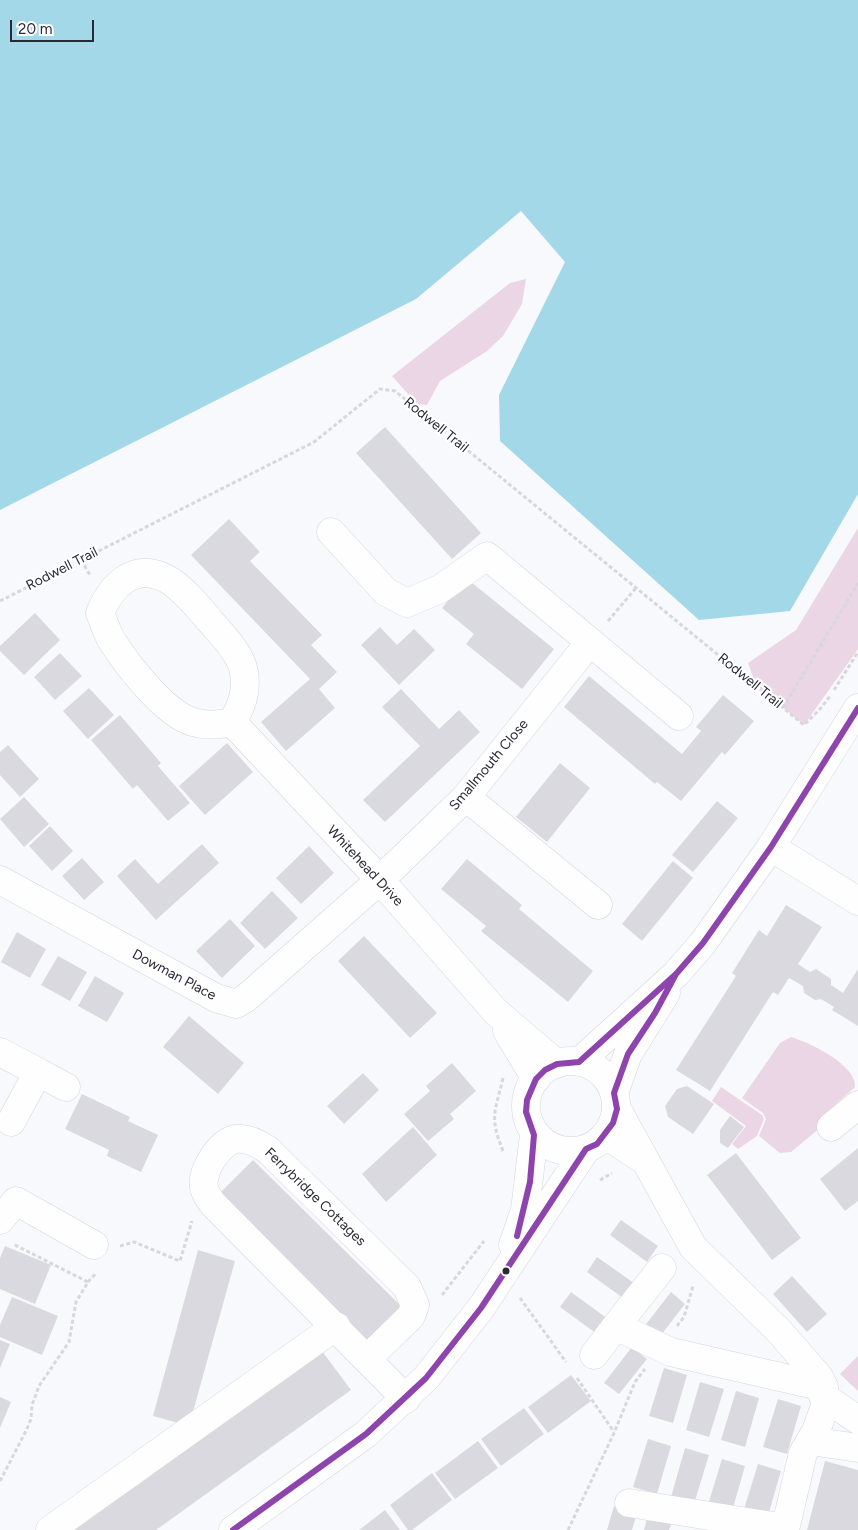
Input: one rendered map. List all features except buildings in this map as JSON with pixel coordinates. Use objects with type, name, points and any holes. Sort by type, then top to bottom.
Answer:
[{"type":"main road","points":[[331,532],[386,592],[407,603],[440,589],[487,556],[678,716]]},
{"type":"main road","points":[[147,574],[167,580],[203,613],[238,658],[244,671],[245,691],[242,706],[232,722],[212,726],[192,722],[167,706],[136,675],[111,640],[100,613],[108,594],[126,577],[147,574]]},
{"type":"main road","name":"Smallmouth Close","points":[[380,880],[466,797],[590,642]]},
{"type":"main road","points":[[502,1276],[525,1210],[534,1134],[526,1112],[526,1100],[557,1068],[676,974],[703,943],[771,846],[858,708]]},
{"type":"main road","name":"Whitehead Drive","points":[[232,722],[380,880],[496,1012],[557,1068]]},
{"type":"main road","points":[[466,797],[598,904]]},
{"type":"main road","points":[[771,846],[858,901]]},
{"type":"main road","name":"Dowman Place","points":[[0,880],[216,998],[236,1004],[246,998],[380,880]]},
{"type":"main road","points":[[233,1530],[366,1434],[406,1399],[446,1355],[481,1308],[596,1142],[613,1123],[615,1101],[628,1054],[656,1013],[676,974]]},
{"type":"main road","points":[[0,1052],[66,1087]]},
{"type":"main road","points":[[557,1068],[591,1066],[601,1073],[643,1160],[693,1247],[779,1331],[819,1377],[824,1392],[825,1406],[816,1431],[803,1452],[785,1529],[628,1503]]},
{"type":"main road","points":[[11,1122],[38,1072]]},
{"type":"main road","points":[[831,1127],[858,1105]]},
{"type":"main road","points":[[534,1134],[557,1149],[571,1152],[596,1142],[643,1160]]},
{"type":"main road","name":"Ferrybridge Cottages","points":[[368,1358],[410,1316],[416,1305],[412,1295],[400,1280],[268,1150],[255,1142],[234,1139],[217,1152],[205,1176],[204,1186],[213,1204],[368,1358],[406,1399]]},
{"type":"main road","points":[[2,1230],[16,1201],[103,1254]]},
{"type":"main road","points":[[594,1355],[662,1268]]},
{"type":"main road","points":[[50,1530],[336,1326]]},
{"type":"main road","points":[[616,1326],[671,1352],[824,1392],[858,1420]]},
{"type":"main road","points":[[810,1441],[858,1448]]},
{"type":"path","name":"Rodwell Trail","points":[[0,601],[314,442],[380,389],[395,392],[804,725],[820,709],[858,652]]},
{"type":"path","points":[[783,708],[858,583]]},
{"type":"path","points":[[590,642],[636,588]]},
{"type":"path","points":[[503,1072],[494,1110],[496,1134],[504,1152]]},
{"type":"path","points":[[594,1188],[600,1181],[618,1168],[643,1160]]},
{"type":"path","points":[[0,1481],[31,1419],[32,1404],[39,1386],[69,1342],[76,1302],[103,1254],[128,1242],[134,1242],[180,1261],[193,1216],[213,1204]]},
{"type":"path","points":[[2,1230],[88,1282]]},
{"type":"path","points":[[436,1303],[488,1234]]},
{"type":"path","points":[[568,1530],[614,1433],[635,1382],[684,1317],[693,1291],[693,1247]]},
{"type":"path","points":[[502,1276],[529,1308],[614,1433]]},
{"type":"shaded area","points":[[526,279],[522,304],[503,336],[487,351],[440,381],[427,405],[417,404],[392,376],[510,283]]},
{"type":"shaded area","points":[[858,528],[858,649],[804,725],[756,685],[748,663],[796,630]]},
{"type":"shaded area","points":[[791,1037],[820,1049],[840,1063],[853,1078],[855,1087],[826,1113],[827,1122],[791,1152],[780,1153],[759,1136],[766,1119],[763,1113],[742,1098],[780,1043]]},
{"type":"shaded area","points":[[721,1087],[762,1115],[764,1119],[757,1136],[738,1149],[732,1144],[746,1126],[712,1101]]},
{"type":"shaded area","points":[[858,1356],[858,1391],[840,1374]]},
{"type":"water","points":[[0,0],[858,0],[858,494],[790,611],[699,620],[500,441],[499,395],[565,262],[521,211],[416,299],[0,510]]},
{"type":"transit line","points":[[517,1236],[530,1182],[534,1135],[526,1112],[527,1100],[536,1079],[545,1070],[557,1064],[579,1062],[676,974],[703,943],[771,847],[858,708]]},
{"type":"transit line","points":[[233,1530],[366,1434],[426,1378],[481,1308],[586,1149],[597,1144],[613,1123],[617,1109],[614,1093],[628,1054],[655,1013],[676,974]]}]
